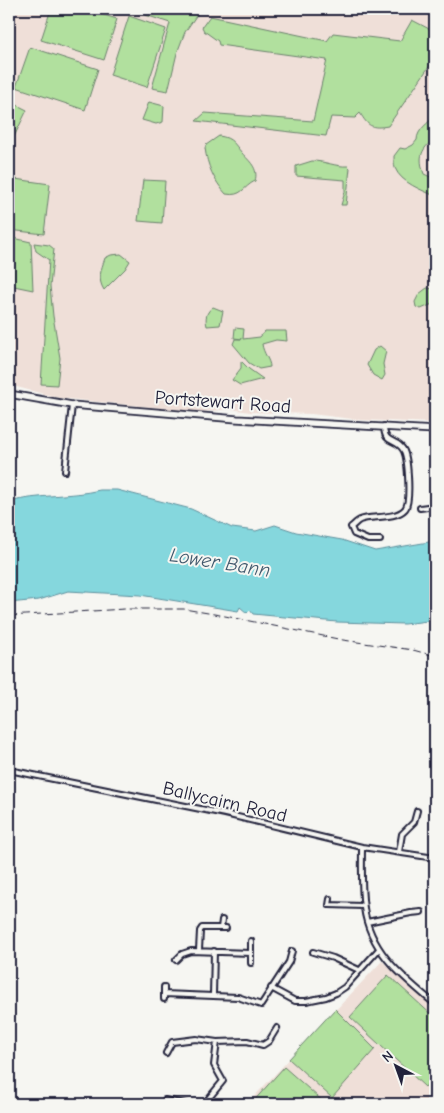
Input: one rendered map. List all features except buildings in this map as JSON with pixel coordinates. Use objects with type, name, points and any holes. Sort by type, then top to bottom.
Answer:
[{"type":"main road","name":"Portstewart Road","points":[[9,394],[72,405],[237,419],[384,426],[435,432]]},
{"type":"street","points":[[65,471],[72,405]]},
{"type":"street","points":[[380,540],[368,540],[354,534],[351,527],[361,519],[380,518],[398,513],[405,509],[408,501],[406,458],[403,449],[397,443],[388,440],[384,435],[384,426]]},
{"type":"street","points":[[427,451],[435,451],[435,432]]},
{"type":"street","points":[[420,508],[435,506]]},
{"type":"street","name":"Ballycairn Road","points":[[9,770],[225,814],[362,847],[435,858]]},
{"type":"street","points":[[398,852],[402,834],[414,822],[417,811]]},
{"type":"street","points":[[362,847],[363,906],[367,922],[379,949],[392,966],[435,1004]]},
{"type":"street","points":[[330,899],[329,905],[363,906]]},
{"type":"street","points":[[367,922],[421,912]]},
{"type":"street","points":[[199,950],[200,931],[202,928],[224,928],[222,920]]},
{"type":"street","points":[[250,962],[251,941]]},
{"type":"street","points":[[271,988],[295,1001],[306,1001],[336,994],[345,987],[379,949]]},
{"type":"street","points":[[176,960],[186,952],[199,950],[251,953]]},
{"type":"street","points":[[212,995],[214,951]]},
{"type":"street","points":[[164,987],[164,997],[212,995],[238,997],[260,1005],[289,962],[292,951]]},
{"type":"street","points":[[314,952],[339,960],[360,970]]},
{"type":"street","points":[[166,1053],[172,1042],[196,1039],[217,1042],[247,1041],[263,1045],[269,1041],[278,1028]]},
{"type":"street","points":[[204,1104],[223,1081],[214,1065],[217,1042]]},
{"type":"street","points":[[165,1100],[185,1104]]},
{"type":"shaded area","points":[[9,9],[435,9],[435,423],[361,420],[311,414],[250,412],[230,409],[201,412],[59,398],[9,385]]},
{"type":"shaded area","points":[[382,961],[435,1008],[435,1104],[247,1104]]},
{"type":"green space","points":[[51,9],[84,9],[117,19],[104,60],[41,40]]},
{"type":"green space","points":[[127,9],[194,9],[198,13],[185,32],[177,53],[168,91],[152,88],[170,23]]},
{"type":"green space","points":[[129,16],[166,29],[147,87],[110,75]]},
{"type":"green space","points":[[210,16],[327,41],[333,33],[400,41],[412,20],[435,32],[435,58],[388,126],[374,127],[365,121],[360,113],[355,118],[331,117],[326,136],[196,121],[205,113],[313,121],[327,60],[219,45],[218,41],[204,31],[202,27]]},
{"type":"green space","points":[[30,47],[98,69],[85,110],[16,87]]},
{"type":"green space","points":[[9,101],[27,110],[9,147]]},
{"type":"green space","points":[[149,102],[164,106],[163,122],[156,124],[142,120]]},
{"type":"green space","points":[[435,116],[435,138],[424,150],[421,162],[424,174],[435,179],[435,196],[402,178],[395,168],[394,156],[400,148],[405,149],[413,145],[421,130]]},
{"type":"green space","points":[[219,136],[233,142],[256,172],[255,181],[236,194],[226,194],[215,178],[207,161],[206,145]]},
{"type":"green space","points":[[312,161],[348,166],[350,168],[346,205],[341,205],[345,192],[345,180],[296,176],[296,166]]},
{"type":"green space","points":[[15,179],[50,184],[44,234],[9,230]]},
{"type":"green space","points":[[143,180],[165,181],[162,223],[138,221]]},
{"type":"green space","points":[[9,237],[31,242],[33,290],[9,285]]},
{"type":"green space","points":[[34,243],[49,245],[54,249],[50,286],[60,358],[57,385],[41,384],[49,260],[36,251]]},
{"type":"green space","points":[[121,254],[130,261],[125,269],[104,290],[100,278],[105,258]]},
{"type":"green space","points":[[427,288],[435,289],[435,303],[421,309],[416,307],[415,302],[419,294]]},
{"type":"green space","points":[[213,307],[223,311],[220,325],[207,326],[207,315]]},
{"type":"green space","points":[[235,328],[244,329],[243,339],[260,337],[265,331],[286,331],[287,341],[276,340],[262,344],[270,367],[259,369],[249,363],[233,344],[235,339],[242,339],[234,338]]},
{"type":"green space","points":[[380,346],[386,351],[383,364],[385,375],[382,380],[373,375],[367,365],[374,350]]},
{"type":"green space","points":[[241,361],[263,379],[240,385],[232,380],[241,368]]},
{"type":"green space","points":[[388,975],[435,1018],[435,1076],[425,1087],[350,1017]]},
{"type":"green space","points":[[335,1009],[375,1049],[332,1098],[289,1059]]},
{"type":"green space","points":[[284,1067],[326,1104],[251,1104]]},
{"type":"water","name":"Lower Bann","points":[[100,490],[117,490],[191,509],[232,528],[256,531],[275,525],[296,532],[342,540],[375,551],[435,541],[435,620],[404,624],[337,622],[253,614],[250,610],[247,613],[240,607],[238,611],[140,595],[68,591],[39,600],[9,603],[9,502],[20,499]]},
{"type":"railway","points":[[9,616],[125,609],[184,609],[343,640],[413,650],[435,656]]}]
